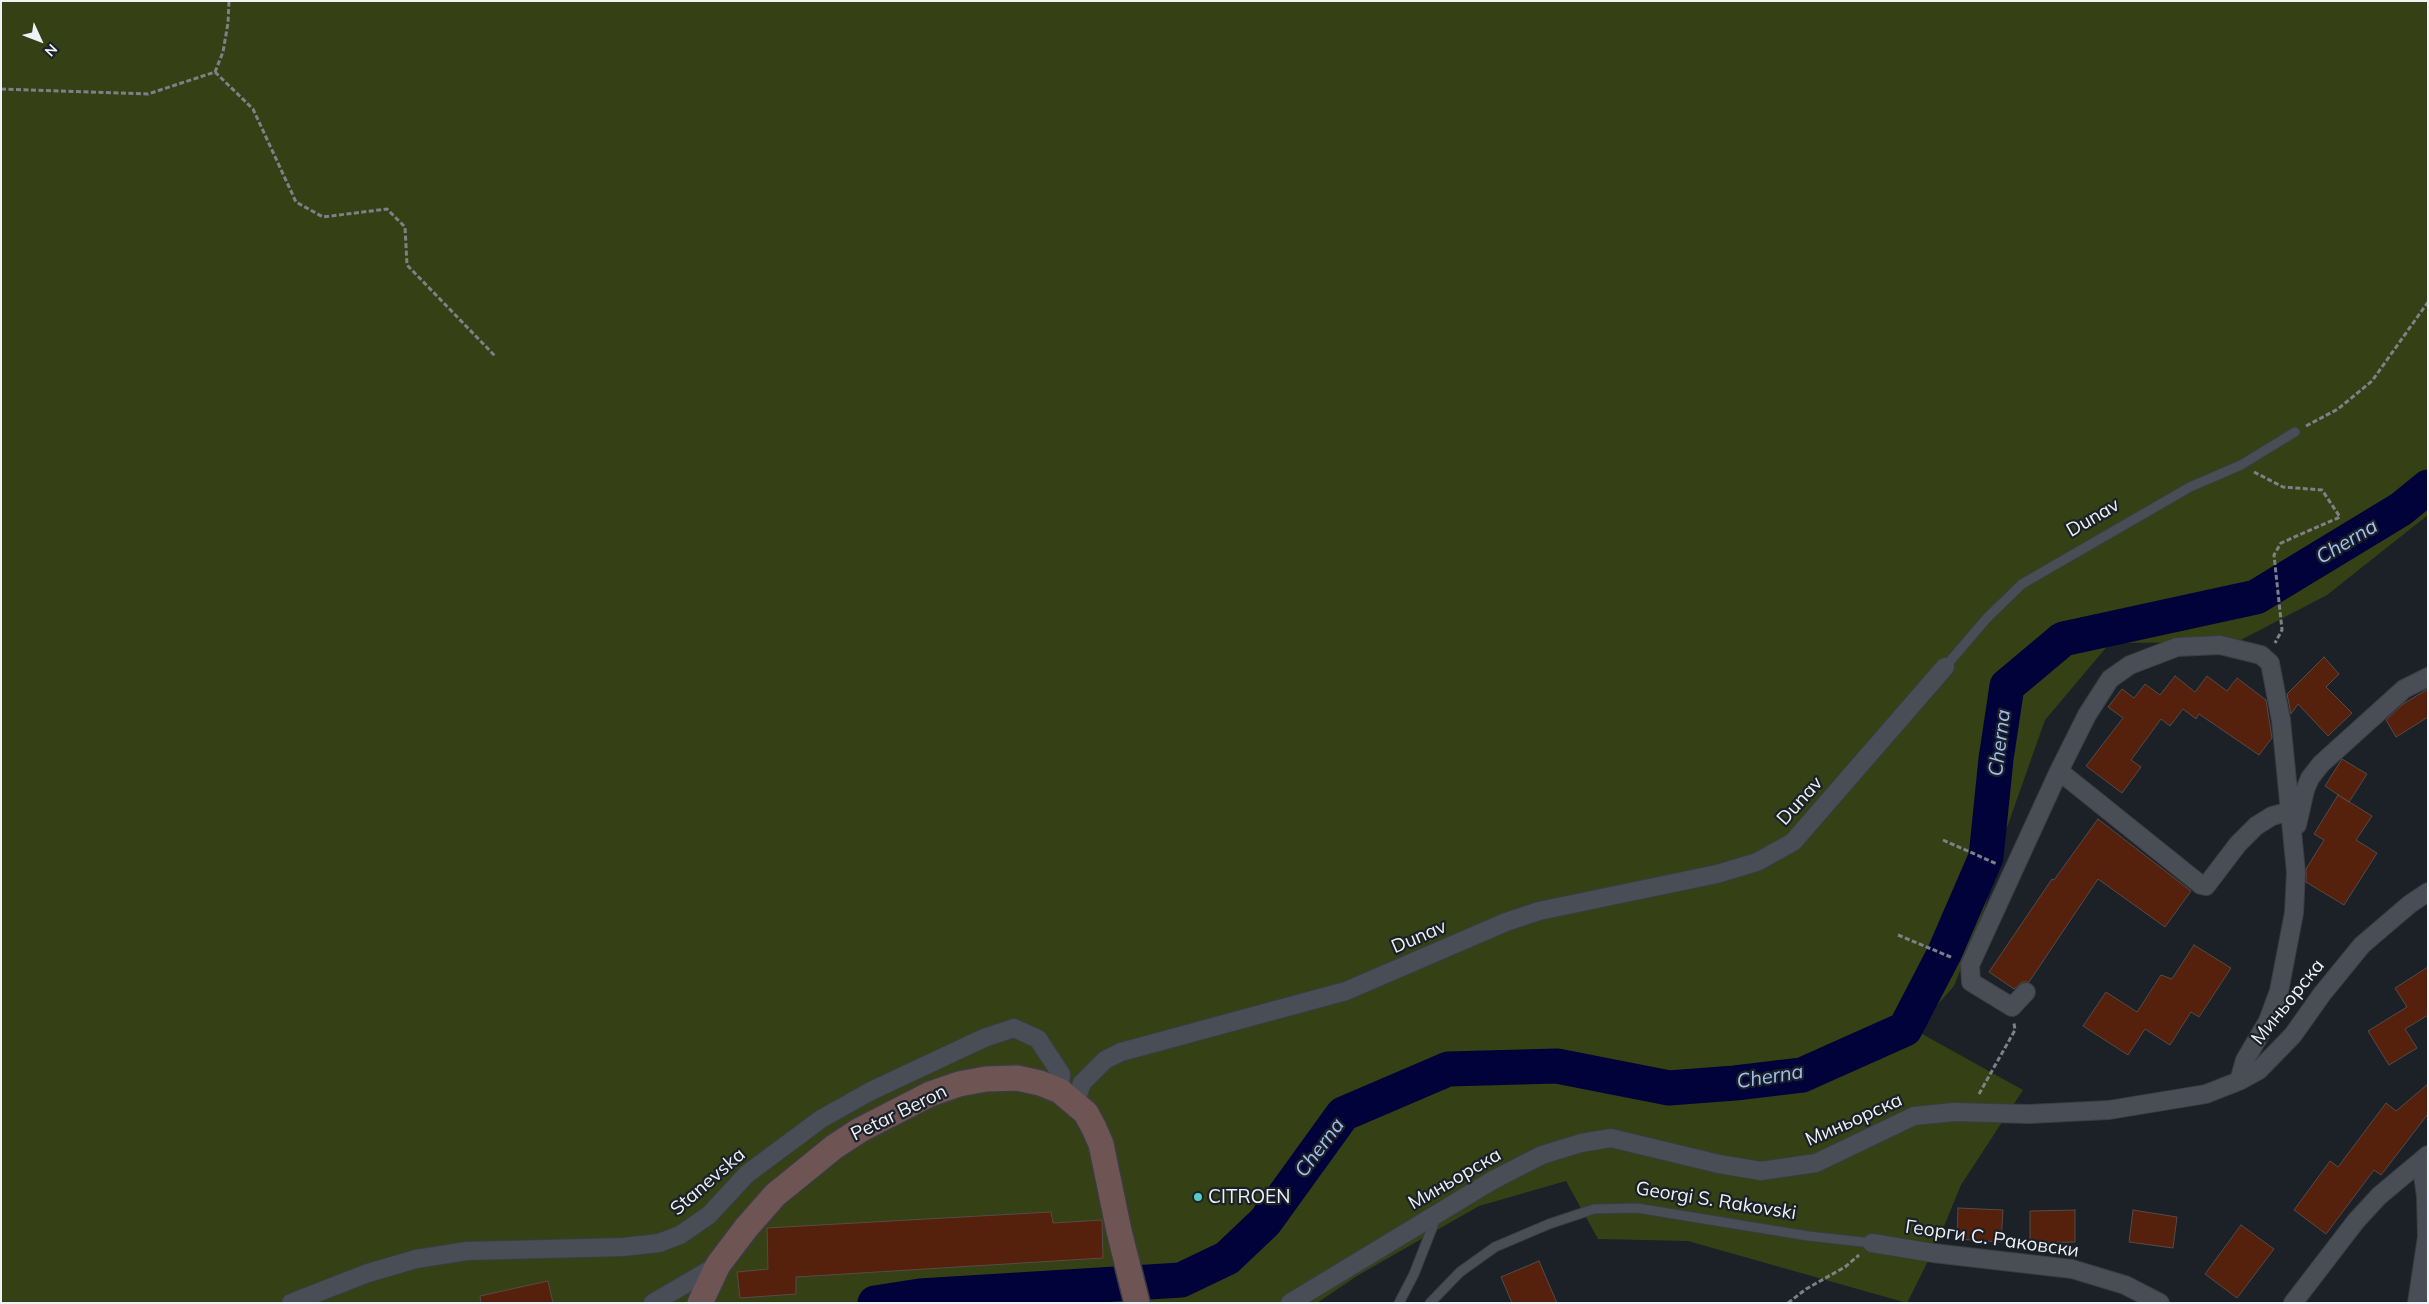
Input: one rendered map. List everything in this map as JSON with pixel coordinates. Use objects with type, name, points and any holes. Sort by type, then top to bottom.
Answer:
[{"type":"main road","name":"Petar Beron","points":[[700,1303],[718,1265],[775,1195],[834,1147],[894,1111],[930,1094],[959,1084],[986,1079],[1017,1078],[1040,1083],[1067,1097]]},
{"type":"main road","points":[[1067,1097],[1086,1113],[1101,1144],[1119,1231],[1137,1303]]},
{"type":"street","points":[[2026,992],[2012,1007],[1971,982],[1970,965],[2059,771],[2087,715],[2110,679],[2130,664],[2177,647],[2220,645],[2262,655],[2270,664],[2281,720],[2296,872],[2294,913],[2279,991],[2268,1021],[2245,1060],[2239,1081]]},
{"type":"street","name":"Dunav","points":[[1067,1097],[1105,1060],[1121,1052],[1346,991],[1506,922],[1539,911],[1717,874],[1756,862],[1793,842],[1945,667]]},
{"type":"street","points":[[2293,840],[2305,790],[2310,778],[2320,764],[2404,690],[2428,677]]},
{"type":"street","points":[[2059,771],[2201,885],[2206,886],[2238,844],[2256,826],[2272,816],[2291,811]]},
{"type":"street","name":"Миньорска","points":[[1290,1303],[1493,1180],[1542,1155],[1581,1143],[1612,1138],[1719,1164],[1761,1171],[1816,1163],[1914,1116],[1954,1112],[2028,1114],[2109,1110],[2206,1094],[2239,1081],[2259,1070],[2275,1055],[2362,945],[2410,904],[2428,892]]},
{"type":"street","name":"Stanevska","points":[[291,1303],[368,1273],[416,1259],[467,1251],[624,1247],[659,1243],[680,1235],[709,1215],[747,1174],[821,1119],[871,1091],[984,1038],[1014,1028],[1038,1039],[1061,1074],[1067,1097]]},
{"type":"street","points":[[2293,1303],[2356,1221],[2379,1196],[2424,1158]]},
{"type":"street","points":[[2417,1303],[2427,1237],[2424,1158]]},
{"type":"street","name":"Георги С. Раковски","points":[[1872,1243],[1932,1253],[2072,1270],[2125,1285],[2160,1303]]},
{"type":"street","points":[[653,1303],[718,1265]]},
{"type":"lane","name":"Dunav","points":[[1945,667],[1987,618],[2022,584],[2190,487],[2241,465],[2295,432]]},
{"type":"lane","name":"Georgi S. Rakovski","points":[[1431,1302],[1460,1272],[1495,1248],[1549,1224],[1594,1210],[1637,1208],[1808,1236],[1872,1243]]},
{"type":"lane","points":[[1399,1303],[1414,1274],[1438,1213]]},
{"type":"path","points":[[215,72],[223,52],[228,23],[229,1]]},
{"type":"path","points":[[1,89],[148,94],[215,72]]},
{"type":"path","points":[[215,72],[253,109],[296,202],[322,217],[387,209],[405,227],[407,265],[495,356]]},
{"type":"path","points":[[2295,432],[2338,409],[2372,380],[2428,302]]},
{"type":"path","points":[[2241,465],[2283,487],[2322,490],[2340,517],[2281,543],[2274,555],[2282,630]]},
{"type":"path","points":[[1943,840],[2014,872]]},
{"type":"path","points":[[1898,936],[1970,965]]},
{"type":"path","points":[[1954,1112],[1972,1105],[1997,1064],[2015,1030],[2012,1007]]},
{"type":"path","points":[[1788,1303],[1806,1289],[1845,1267],[1872,1243]]},
{"type":"green space","points":[[1,1],[2428,1],[2428,515],[2327,595],[2237,642],[2110,643],[2045,720],[2005,833],[1985,907],[1954,986],[1915,1030],[2023,1090],[1961,1185],[1937,1243],[1907,1303],[1688,1241],[1598,1239],[1566,1181],[1479,1206],[1357,1276],[1317,1303],[1,1303]]},
{"type":"building","points":[[2324,657],[2339,674],[2326,687],[2352,713],[2328,736],[2298,704],[2291,714],[2287,694]]},
{"type":"building","points":[[2175,676],[2195,692],[2207,676],[2227,691],[2237,678],[2266,700],[2272,738],[2259,755],[2199,714],[2196,719],[2183,709],[2170,726],[2161,719],[2131,760],[2141,767],[2122,793],[2086,766],[2123,718],[2108,707],[2122,689],[2134,698],[2145,684],[2160,695]]},
{"type":"building","points":[[2428,689],[2428,717],[2396,737],[2386,720],[2403,704]]},
{"type":"building","points":[[2342,759],[2367,774],[2349,802],[2325,786]]},
{"type":"building","points":[[2338,795],[2372,816],[2356,840],[2377,853],[2344,905],[2306,882],[2306,869],[2324,840],[2314,834]]},
{"type":"building","points":[[2098,819],[2191,891],[2165,927],[2098,879],[2029,982],[2022,982],[2014,989],[1989,972],[2052,879],[2054,880]]},
{"type":"building","points":[[2194,945],[2231,968],[2199,1017],[2191,1012],[2170,1045],[2145,1029],[2128,1055],[2083,1026],[2106,992],[2137,1012],[2161,975],[2172,979]]},
{"type":"building","points":[[2428,967],[2428,1015],[2405,1029],[2417,1048],[2389,1065],[2368,1031],[2407,1007],[2395,988]]},
{"type":"building","points":[[2428,1084],[2428,1114],[2381,1175],[2374,1170],[2326,1234],[2294,1210],[2330,1161],[2338,1167],[2386,1103],[2396,1111]]},
{"type":"building","points":[[1958,1208],[2003,1210],[2001,1242],[1957,1239]]},
{"type":"building","points":[[2075,1210],[2075,1242],[2030,1243],[2030,1211]]},
{"type":"building","points":[[2133,1210],[2177,1217],[2173,1248],[2129,1242]]},
{"type":"building","points":[[1051,1212],[1053,1223],[1102,1220],[1103,1258],[796,1277],[796,1294],[740,1298],[737,1272],[768,1269],[767,1228]]},
{"type":"building","points":[[2241,1225],[2274,1249],[2237,1298],[2205,1274]]},
{"type":"building","points":[[1539,1261],[1557,1303],[1512,1303],[1501,1277]]},
{"type":"building","points":[[548,1281],[553,1303],[481,1303],[480,1296]]},
{"type":"waterway","name":"Cherna","points":[[875,1303],[920,1296],[1181,1280],[1227,1258],[1265,1222],[1343,1114],[1448,1069],[1557,1066],[1669,1088],[1735,1083],[1802,1075],[1905,1029],[1944,954],[1986,857],[1996,759],[2007,686],[2063,639],[2256,597],[2401,509],[2428,487]]},
{"type":"place","name":"CITROEN","points":[[1198,1197]]}]
